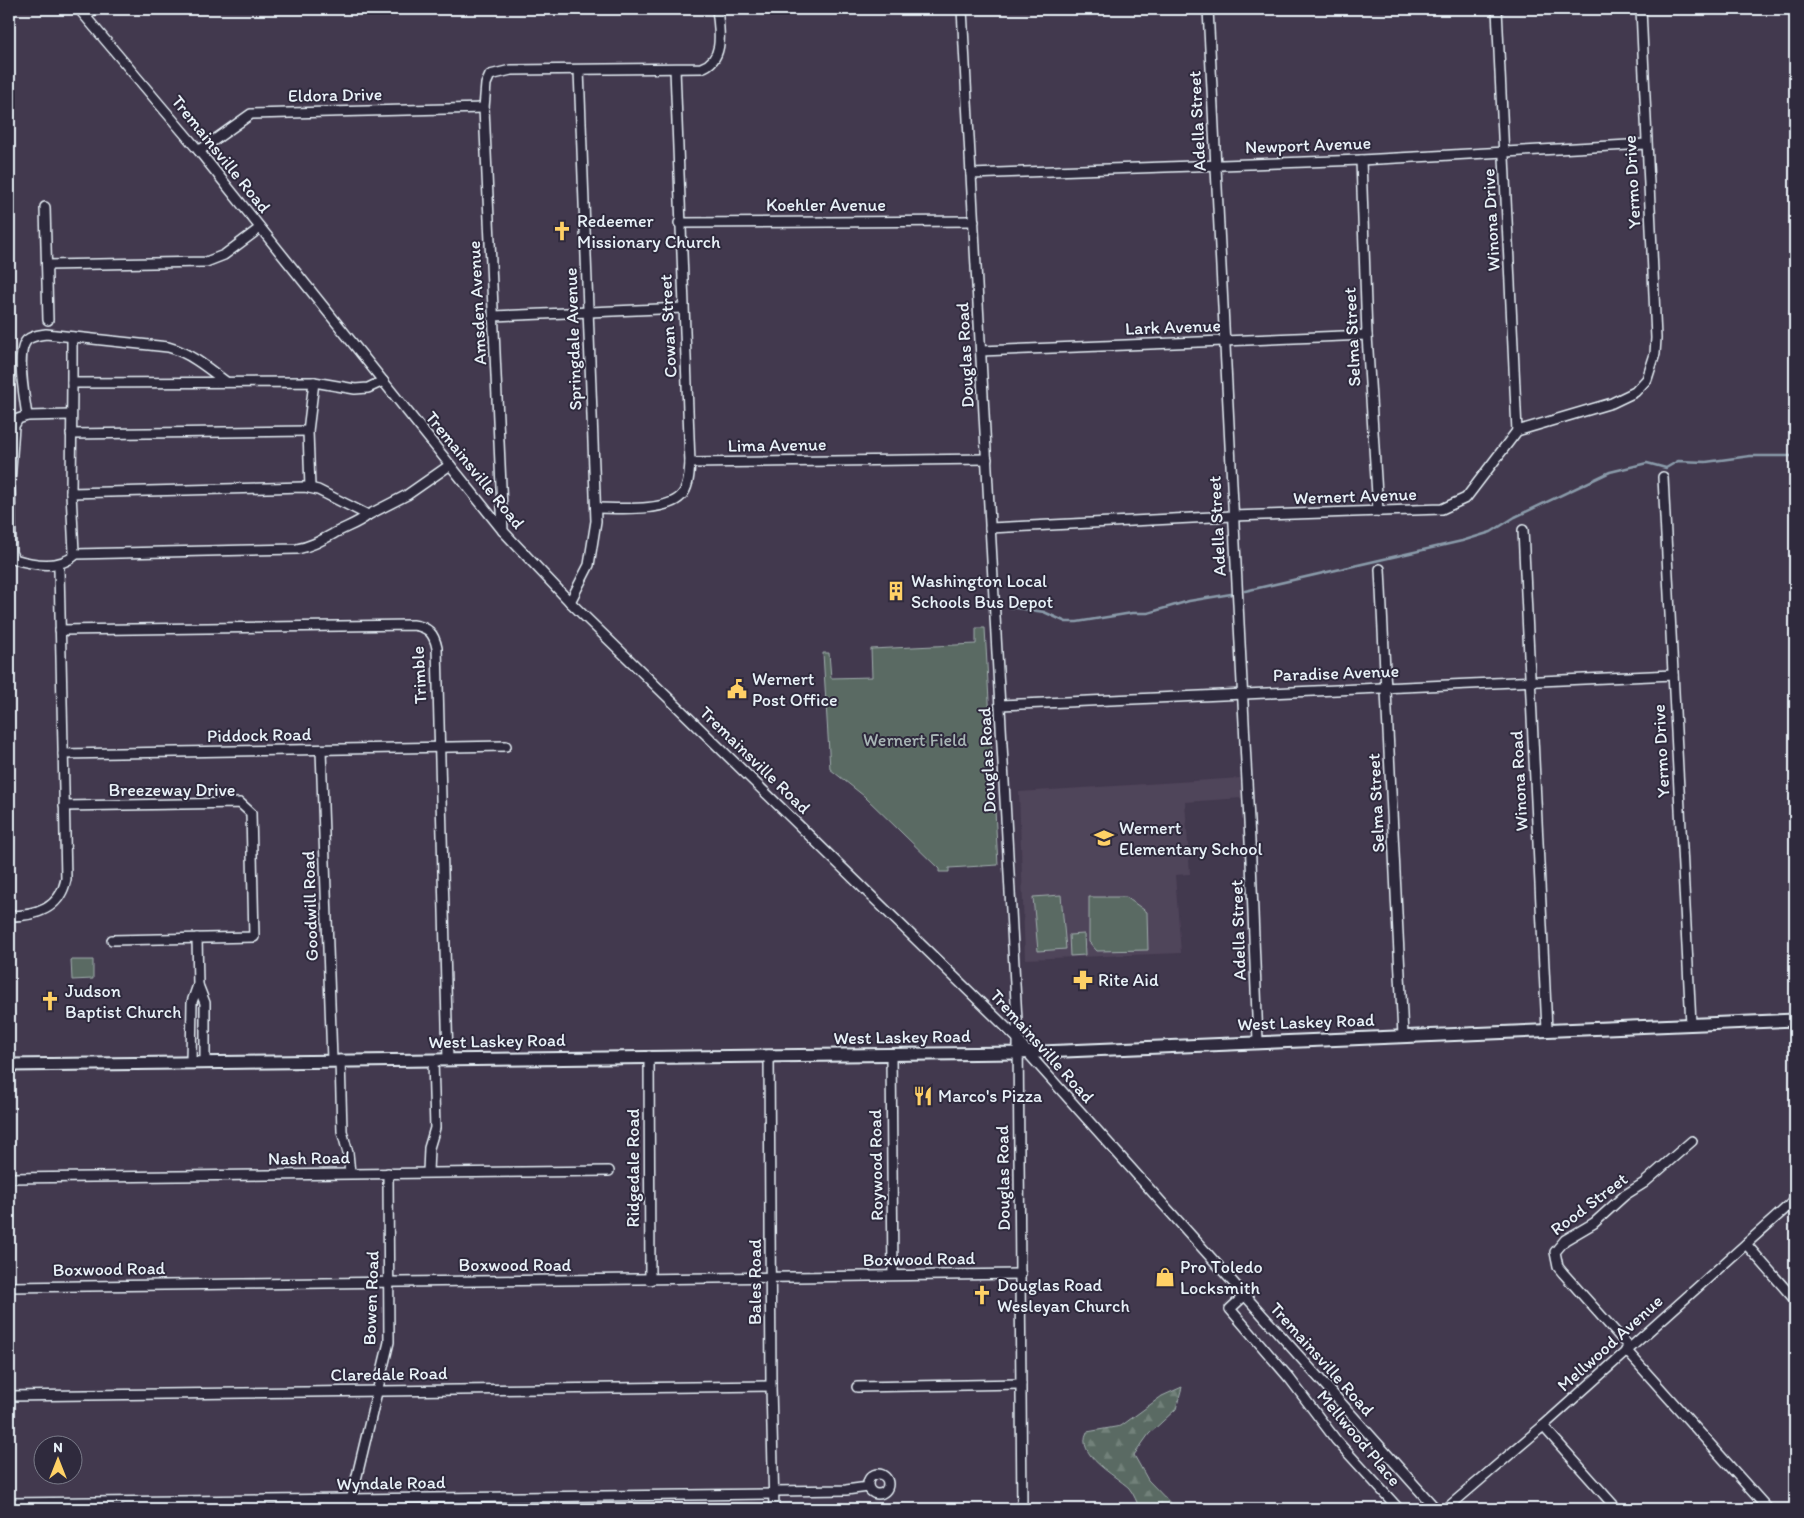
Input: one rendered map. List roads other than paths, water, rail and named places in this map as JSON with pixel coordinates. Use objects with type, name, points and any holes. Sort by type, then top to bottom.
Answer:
[{"type":"main road","name":"West Laskey Road","points":[[9,1065],[1022,1052],[1795,1020]]},
{"type":"street","points":[[82,12],[95,9]]},
{"type":"street","points":[[579,70],[701,68],[713,61],[718,46],[717,9]]},
{"type":"street","name":"Douglas Road","points":[[962,9],[1018,1038],[1022,1052],[1020,1274],[1022,1509]]},
{"type":"street","name":"Adella Street","points":[[1208,9],[1258,1041]]},
{"type":"street","name":"Winona Drive","points":[[1497,9],[1517,430]]},
{"type":"street","name":"Yermo Drive","points":[[1517,430],[1612,403],[1635,392],[1647,379],[1655,354],[1656,338],[1641,9]]},
{"type":"street","name":"Tremainsville Road","points":[[82,12],[200,151],[503,531],[570,602],[1018,1038]]},
{"type":"street","name":"Cowan Street","points":[[675,69],[679,223],[690,463]]},
{"type":"street","name":"Amsden Avenue","points":[[503,531],[484,108],[486,84],[490,75],[511,70],[579,70]]},
{"type":"street","name":"Springdale Avenue","points":[[570,602],[589,565],[596,508],[579,70]]},
{"type":"street","name":"Eldora Drive","points":[[200,151],[251,114],[484,108]]},
{"type":"street","name":"Newport Avenue","points":[[971,174],[1361,160],[1646,144]]},
{"type":"street","name":"Selma Street","points":[[1361,160],[1367,335],[1378,511]]},
{"type":"street","points":[[45,207],[48,320]]},
{"type":"street","name":"Koehler Avenue","points":[[679,223],[974,221]]},
{"type":"street","points":[[47,265],[206,262],[224,255],[260,228]]},
{"type":"street","points":[[494,316],[683,308]]},
{"type":"street","points":[[27,416],[22,348],[27,340],[35,335],[72,336],[178,350],[226,382]]},
{"type":"street","name":"Lark Avenue","points":[[981,352],[1367,335]]},
{"type":"street","points":[[72,336],[71,493],[74,552],[76,554]]},
{"type":"street","points":[[72,383],[314,382],[355,389],[368,388],[383,381]]},
{"type":"street","points":[[310,488],[308,431],[314,382]]},
{"type":"street","points":[[71,415],[27,416],[18,419],[14,426],[12,446],[12,552],[14,559],[27,563],[55,564],[68,562],[76,554],[297,548],[319,543],[407,495],[450,465]]},
{"type":"street","name":"Wernert Avenue","points":[[990,528],[1233,516],[1442,509],[1466,498],[1477,486],[1517,430]]},
{"type":"street","points":[[71,434],[308,431]]},
{"type":"street","name":"Lima Avenue","points":[[690,463],[986,459]]},
{"type":"street","points":[[596,508],[660,506],[673,502],[682,495],[689,479],[690,463]]},
{"type":"street","name":"Yermo Drive","points":[[1663,476],[1691,1024]]},
{"type":"street","points":[[71,493],[310,488],[368,515]]},
{"type":"street","name":"Winona Road","points":[[1523,530],[1547,1030]]},
{"type":"street","points":[[9,916],[36,914],[48,909],[61,895],[66,879],[59,569]]},
{"type":"street","name":"Selma Street","points":[[1380,569],[1403,1035]]},
{"type":"street","name":"Trimble","points":[[60,630],[424,626],[435,638],[437,648],[438,748],[448,1060]]},
{"type":"street","name":"Paradise Avenue","points":[[1000,705],[1242,692],[1386,688],[1673,675]]},
{"type":"street","name":"Piddock Road","points":[[63,754],[506,746]]},
{"type":"street","name":"Goodwill Road","points":[[321,750],[336,1060],[342,1132],[348,1153],[350,1173]]},
{"type":"street","name":"Breezeway Drive","points":[[64,806],[240,803],[251,813],[254,937],[112,940]]},
{"type":"street","points":[[197,938],[198,985],[205,1003],[205,1062]]},
{"type":"street","points":[[192,1063],[192,1002],[198,985]]},
{"type":"street","name":"Tremainsville Road","points":[[1022,1052],[1436,1509]]},
{"type":"street","name":"Bales Road","points":[[769,1055],[771,1386],[774,1509]]},
{"type":"street","name":"Roywood Road","points":[[891,1055],[893,1275]]},
{"type":"street","name":"Ridgedale Road","points":[[649,1056],[650,1280]]},
{"type":"street","points":[[428,1172],[429,1148],[435,1128],[433,1060]]},
{"type":"street","name":"Rood Street","points":[[1692,1141],[1644,1182],[1625,1195],[1594,1223],[1565,1240],[1555,1252],[1558,1267],[1768,1509]]},
{"type":"street","name":"Nash Road","points":[[9,1178],[610,1171]]},
{"type":"street","name":"Bowen Road","points":[[350,1505],[379,1391],[389,1342],[388,1173]]},
{"type":"street","name":"Mellwood Avenue","points":[[1446,1509],[1543,1426],[1795,1200]]},
{"type":"street","points":[[1746,1244],[1795,1300]]},
{"type":"street","name":"Boxwood Road","points":[[9,1287],[1020,1274]]},
{"type":"street","name":"Mellwood Place","points":[[1244,1296],[1230,1309],[1290,1379],[1336,1440],[1399,1509]]},
{"type":"street","points":[[857,1387],[1022,1384]]},
{"type":"street","name":"Claredale Road","points":[[9,1396],[771,1386]]},
{"type":"street","points":[[1543,1426],[1617,1509]]},
{"type":"street","name":"Wyndale Road","points":[[9,1503],[81,1506],[350,1505],[774,1493],[846,1490],[868,1487]]},
{"type":"waterway","points":[[1245,591],[1462,541],[1491,532],[1515,517],[1610,472],[1647,463],[1666,468],[1678,461],[1706,462],[1750,456],[1795,456]]},
{"type":"waterway","points":[[1010,607],[1044,612],[1066,622],[1077,622],[1132,613],[1148,613],[1189,601],[1231,594]]},
{"type":"place","name":"Redeemer Missionary Church","points":[[562,231]]},
{"type":"place","name":"Washington Local Schools Bus Depot","points":[[896,591]]},
{"type":"place","name":"Wernert Post Office","points":[[737,689]]},
{"type":"place","name":"Wernert Elementary School","points":[[1104,838]]},
{"type":"place","name":"Rite Aid","points":[[1083,980]]},
{"type":"place","name":"Judson Baptist Church","points":[[50,1001]]},
{"type":"place","name":"Marco's Pizza","points":[[923,1096]]},
{"type":"place","name":"Pro Toledo Locksmith","points":[[1165,1277]]},
{"type":"place","name":"Douglas Road Wesleyan Church","points":[[982,1295]]},
{"type":"park label","name":"Wernert Field","points":[[915,740]]}]
